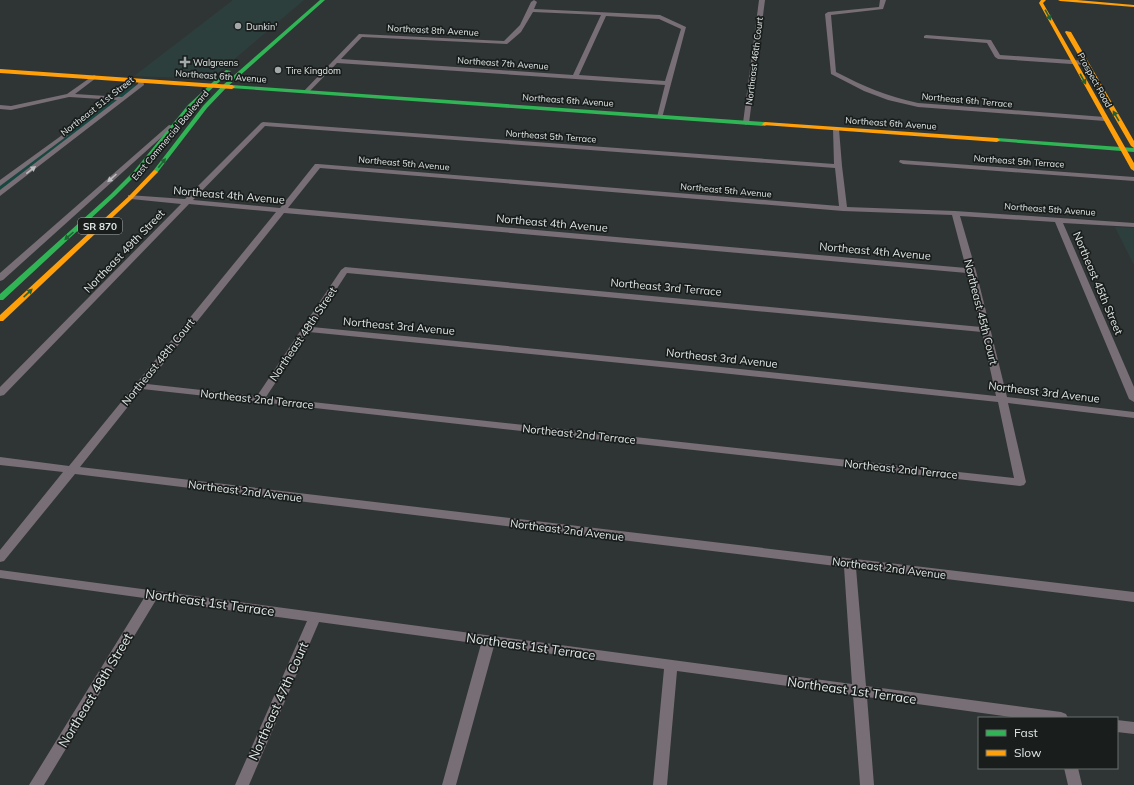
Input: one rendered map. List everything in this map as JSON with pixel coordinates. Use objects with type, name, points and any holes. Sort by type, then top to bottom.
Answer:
[{"type":"main road","name":"East Commercial Boulevard","points":[[0,298],[108,200],[136,172],[173,125],[211,85],[310,0]]},
{"type":"main road","points":[[305,16],[302,15],[303,12],[317,0]]},
{"type":"main road","name":"East Commercial Boulevard","points":[[0,318],[131,197],[155,172],[205,107],[226,86],[323,0]]},
{"type":"main road","name":"Prospect Road","points":[[1134,146],[1052,5],[1045,0],[1041,3],[1134,169]]},
{"type":"main road","points":[[1060,0],[1134,6]]},
{"type":"main road","points":[[276,42],[277,37],[295,20],[292,16]]},
{"type":"main road","name":"Northeast 6th Avenue","points":[[0,70],[1134,150]]},
{"type":"main road","points":[[131,197],[128,190],[151,164],[150,160],[146,159]]},
{"type":"main road","points":[[82,243],[80,240],[82,236],[114,205],[113,202],[108,200]]},
{"type":"main road","points":[[0,308],[44,267],[45,265],[42,260]]},
{"type":"street","name":"Northeast 46th Court","points":[[746,123],[762,0]]},
{"type":"street","name":"Northeast 6th Terrace","points":[[883,0],[881,8],[828,14],[833,73],[866,90],[890,99],[918,105],[1105,119]]},
{"type":"street","points":[[534,2],[531,10],[660,18],[684,28],[660,117]]},
{"type":"street","name":"Northeast 8th Avenue","points":[[337,61],[361,35],[505,43],[513,38],[531,10]]},
{"type":"street","points":[[575,77],[604,14]]},
{"type":"street","points":[[926,37],[988,41],[998,57],[1086,63]]},
{"type":"street","points":[[306,92],[337,61]]},
{"type":"street","name":"Northeast 7th Avenue","points":[[337,61],[668,83]]},
{"type":"street","points":[[69,95],[94,77]]},
{"type":"street","name":"Northeast 51st Street","points":[[0,185],[132,84],[141,80]]},
{"type":"street","name":"Northeast 51st Street","points":[[0,194],[123,99],[141,84],[141,80]]},
{"type":"street","points":[[0,107],[11,108],[69,95],[123,99]]},
{"type":"street","points":[[0,115],[11,108]]},
{"type":"street","name":"Northeast 5th Terrace","points":[[263,124],[838,166]]},
{"type":"street","name":"Northeast 49th Street","points":[[0,393],[263,124]]},
{"type":"street","points":[[0,278],[173,125]]},
{"type":"street","points":[[836,129],[843,210]]},
{"type":"street","name":"Northeast 5th Terrace","points":[[903,162],[1134,179]]},
{"type":"street","name":"Northeast 5th Avenue","points":[[318,166],[843,210],[955,213],[1134,225]]},
{"type":"street","name":"Northeast 48th Court","points":[[0,558],[318,166]]},
{"type":"street","points":[[0,185],[10,187]]},
{"type":"street","name":"Northeast 4th Avenue","points":[[131,197],[972,270]]},
{"type":"street","points":[[90,198],[108,200]]},
{"type":"street","name":"Northeast 45th Court","points":[[955,213],[972,270],[1020,482]]},
{"type":"street","name":"Northeast 45th Street","points":[[1058,220],[1134,399]]},
{"type":"street","name":"Northeast 48th Street","points":[[260,399],[346,270]]},
{"type":"street","name":"Northeast 3rd Terrace","points":[[346,270],[985,330]]},
{"type":"street","name":"Northeast 3rd Avenue","points":[[307,329],[601,357],[1002,399],[1134,415]]},
{"type":"street","name":"Northeast 2nd Terrace","points":[[138,386],[1020,482]]},
{"type":"street","name":"Northeast 2nd Avenue","points":[[0,461],[1134,597]]},
{"type":"street","points":[[850,564],[867,785]]},
{"type":"street","name":"Northeast 1st Terrace","points":[[1,576],[153,594],[1053,717]]},
{"type":"street","name":"Northeast 48th Street","points":[[36,785],[153,594]]},
{"type":"street","name":"Northeast 47th Court","points":[[242,785],[315,617]]},
{"type":"street","points":[[449,785],[489,640]]},
{"type":"street","points":[[660,785],[672,665]]},
{"type":"street","points":[[1118,726],[1134,728]]},
{"type":"street","points":[[1071,769],[1075,785]]},
{"type":"shaded area","points":[[233,0],[304,0],[211,79],[134,76]]},
{"type":"shaded area","points":[[1115,227],[1134,228],[1134,265]]},
{"type":"green space","points":[[133,85],[138,86],[0,192],[0,186]]},
{"type":"traffic: fast","points":[[155,172],[205,107],[225,86],[323,0]]},
{"type":"traffic: fast","points":[[0,298],[113,195],[136,172],[190,106],[228,71]]},
{"type":"traffic: fast","points":[[232,87],[765,124]]},
{"type":"traffic: fast","points":[[997,140],[1134,150]]},
{"type":"traffic: slow","points":[[1044,0],[1041,3],[1134,169]]},
{"type":"traffic: slow","points":[[1060,0],[1134,6]]},
{"type":"traffic: slow","points":[[1068,32],[1134,146]]},
{"type":"traffic: slow","points":[[0,71],[232,87]]},
{"type":"traffic: slow","points":[[765,124],[997,140]]},
{"type":"traffic: slow","points":[[0,319],[131,197],[155,172]]},
{"type":"place","name":"Dunkin'","points":[[238,26]]},
{"type":"place","name":"Walgreens","points":[[185,62]]},
{"type":"place","name":"Tire Kingdom","points":[[278,70]]}]
